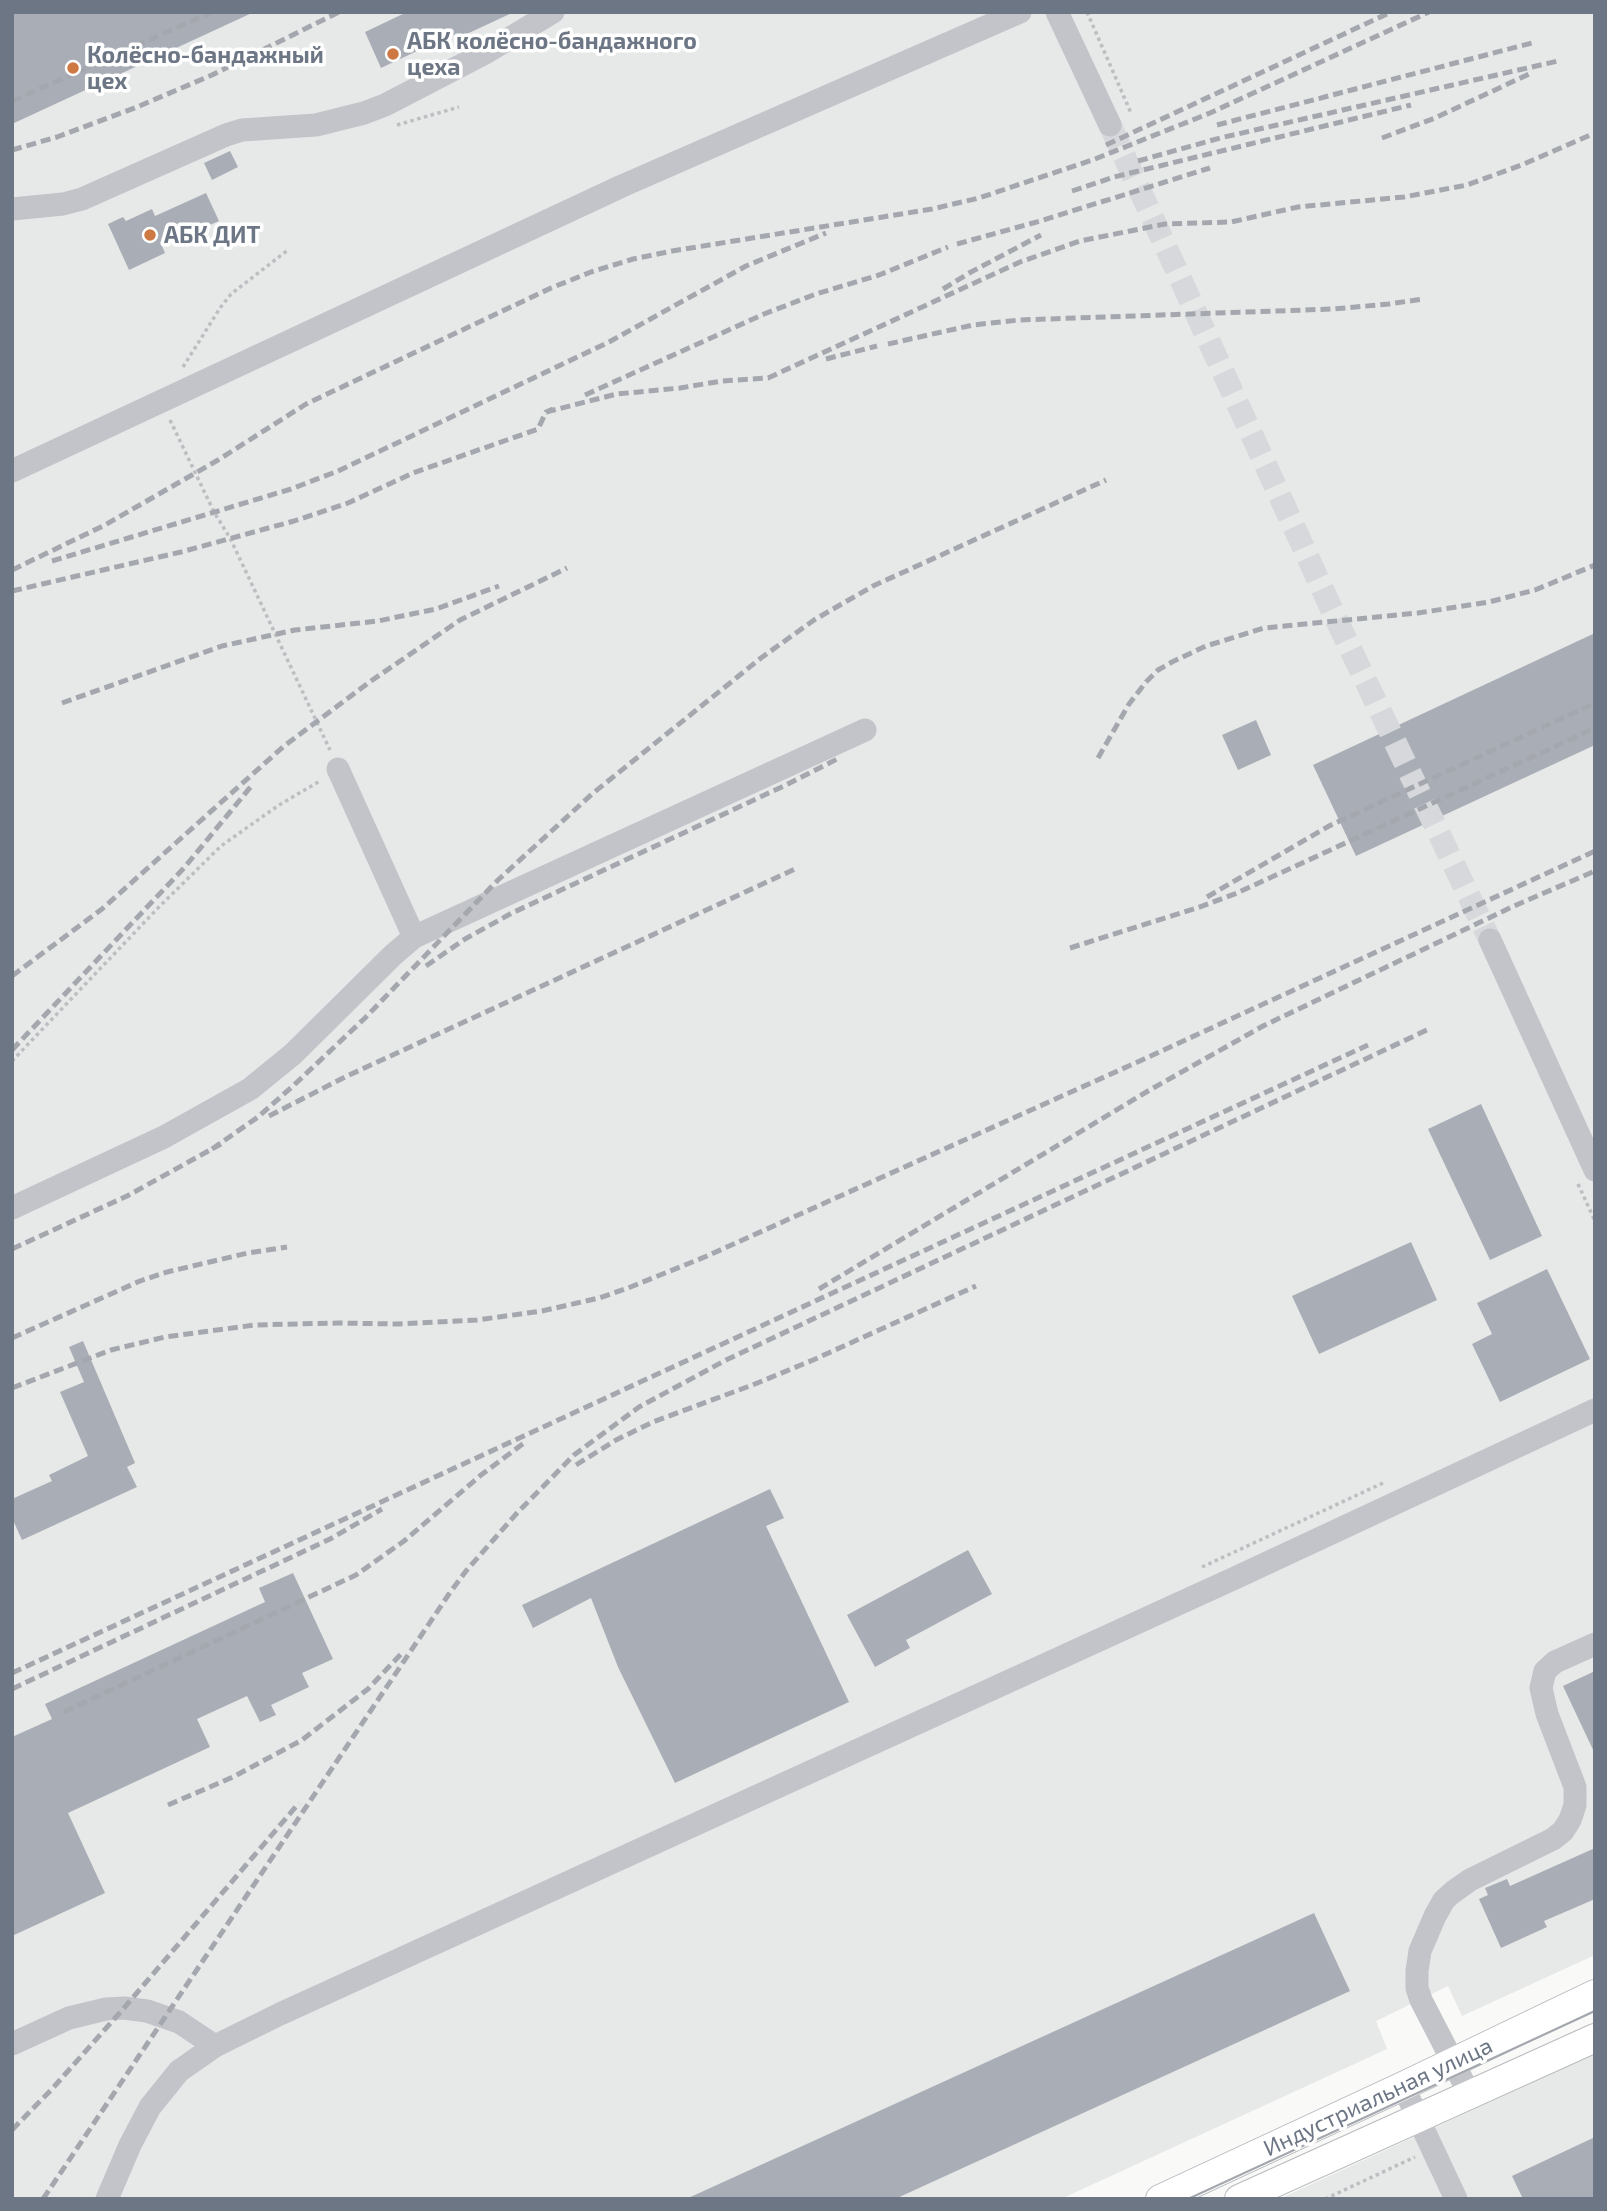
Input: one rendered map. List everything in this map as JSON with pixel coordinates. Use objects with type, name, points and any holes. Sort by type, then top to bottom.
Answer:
[{"type":"main road","name":"Индустриальная улица","points":[[1160,2199],[1595,1994]]},
{"type":"main road","name":"Индустриальная улица","points":[[1240,2199],[1595,2038]]},
{"type":"lane","points":[[12,209],[82,199],[242,130],[316,125],[364,113],[385,105],[487,52],[553,12]]},
{"type":"lane","points":[[12,471],[622,186],[1020,12]]},
{"type":"lane","points":[[1057,12],[1110,125]]},
{"type":"lane","points":[[12,1208],[164,1137],[250,1089],[293,1054],[414,937],[865,730]]},
{"type":"lane","points":[[338,769],[414,937]]},
{"type":"lane","points":[[1490,940],[1595,1170]]},
{"type":"lane","points":[[107,2199],[150,2107],[179,2071],[215,2046],[1235,1578],[1592,1418]]},
{"type":"lane","points":[[1470,2095],[1421,2000],[1417,1971],[1420,1951],[1435,1916],[1444,1900],[1453,1892],[1470,1880],[1553,1839],[1563,1831],[1570,1820],[1575,1805],[1575,1787],[1547,1714],[1541,1688],[1545,1671],[1555,1662],[1595,1644]]},
{"type":"lane","points":[[12,2044],[69,2018],[106,2009],[124,2008],[147,2011],[179,2022],[215,2046]]},
{"type":"lane","points":[[1403,2086],[1456,2199]]},
{"type":"path","points":[[1088,13],[1132,115]]},
{"type":"path","points":[[180,371],[219,308],[231,294],[288,250]]},
{"type":"path","points":[[12,1061],[221,846],[279,805],[338,769],[235,549],[214,512],[170,420]]},
{"type":"path","points":[[1325,2199],[1432,2149]]},
{"type":"shaded area","points":[[12,12],[1595,12],[1595,1955],[1462,2016],[1448,1986],[1376,2021],[1387,2049],[1061,2199],[12,2199]]},
{"type":"shaded area","points":[[1595,2054],[1595,2199],[1279,2199]]},
{"type":"building","name":"Колёсно-бандажный цех","points":[[12,12],[254,12],[12,124]]},
{"type":"building","name":"АБК колёсно-бандажного цеха","points":[[407,12],[514,12],[456,39],[453,34],[381,68],[365,32]]},
{"type":"building","points":[[230,151],[238,167],[212,180],[204,163]]},
{"type":"building","name":"АБК ДИТ","points":[[206,193],[219,221],[162,246],[165,253],[129,270],[108,224],[123,217],[126,221],[152,209],[155,216]]},
{"type":"building","points":[[1595,633],[1595,745],[1356,856],[1313,765]]},
{"type":"building","points":[[1256,720],[1271,755],[1238,770],[1222,735]]},
{"type":"building","points":[[1481,1104],[1542,1236],[1490,1260],[1428,1129]]},
{"type":"building","points":[[1411,1242],[1437,1300],[1319,1354],[1292,1296]]},
{"type":"building","points":[[1547,1269],[1590,1359],[1500,1402],[1472,1344],[1492,1334],[1477,1303]]},
{"type":"building","points":[[83,1341],[135,1463],[127,1467],[137,1487],[22,1540],[12,1518],[12,1499],[52,1481],[49,1475],[88,1456],[60,1392],[84,1382],[69,1347]]},
{"type":"building","points":[[770,1489],[784,1518],[766,1526],[849,1702],[675,1783],[618,1667],[591,1598],[533,1628],[522,1605]]},
{"type":"building","points":[[968,1550],[992,1594],[906,1640],[910,1648],[875,1667],[847,1615]]},
{"type":"building","points":[[293,1573],[333,1659],[302,1673],[309,1687],[271,1705],[276,1715],[260,1722],[247,1696],[197,1719],[210,1747],[68,1813],[105,1893],[12,1936],[12,1737],[52,1719],[45,1704],[265,1602],[259,1588]]},
{"type":"building","points":[[1595,1671],[1595,1754],[1563,1686]]},
{"type":"building","points":[[1595,1848],[1595,1899],[1544,1921],[1547,1927],[1501,1948],[1479,1899],[1488,1895],[1485,1888],[1507,1879],[1510,1886]]},
{"type":"building","points":[[1314,1913],[1350,1991],[895,2199],[686,2199]]},
{"type":"building","points":[[1595,2137],[1595,2199],[1523,2199],[1512,2176]]},
{"type":"tunnel","points":[[1110,125],[1337,621],[1490,940]]},
{"type":"tram line","points":[[1188,2199],[1595,2011]]},
{"type":"railway","points":[[12,101],[212,12]]},
{"type":"railway","points":[[12,150],[57,137],[137,107],[212,75],[339,12]]},
{"type":"railway","points":[[1106,145],[1391,12]]},
{"type":"railway","points":[[12,570],[105,525],[218,460],[306,404],[551,288],[591,272],[672,251],[932,209],[979,198],[1095,159],[1210,113],[1429,12]]},
{"type":"railway","points":[[1217,125],[1532,43]]},
{"type":"railway","points":[[1138,161],[1220,138],[1558,61]]},
{"type":"railway","points":[[1382,138],[1435,118],[1529,74]]},
{"type":"railway","points":[[1072,191],[1114,177],[1411,105]]},
{"type":"railway","points":[[546,412],[617,394],[768,378],[1020,262],[1080,241],[1165,224],[1231,222],[1298,207],[1404,197],[1467,185],[1595,133]]},
{"type":"railway","points":[[957,244],[1210,168]]},
{"type":"railway","points":[[52,561],[291,489],[338,471],[609,342],[746,266],[826,233]]},
{"type":"railway","points":[[943,289],[1041,235]]},
{"type":"railway","points":[[585,395],[764,314],[816,294],[879,275],[948,247]]},
{"type":"railway","points":[[888,344],[973,325],[1019,320],[1333,309],[1423,299]]},
{"type":"railway","points":[[826,359],[877,346]]},
{"type":"railway","points":[[12,591],[181,552],[348,503],[413,473],[538,429],[546,412],[553,409]]},
{"type":"railway","points":[[212,1149],[258,1117],[294,1085],[365,1018],[498,880],[592,794],[761,658],[814,620],[873,586],[1106,480]]},
{"type":"railway","points":[[1098,758],[1129,704],[1146,682],[1158,670],[1206,646],[1264,628],[1418,613],[1489,602],[1535,590],[1595,565]]},
{"type":"railway","points":[[12,976],[102,909],[284,746],[371,681],[460,620],[567,568]]},
{"type":"railway","points":[[62,703],[222,646],[295,630],[378,621],[436,609],[499,586]]},
{"type":"railway","points":[[1207,897],[1329,826],[1595,703]]},
{"type":"railway","points":[[1070,948],[1237,893],[1595,728]]},
{"type":"railway","points":[[426,966],[465,939],[512,913],[837,759]]},
{"type":"railway","points":[[12,1050],[184,868],[253,784]]},
{"type":"railway","points":[[12,1388],[111,1350],[165,1337],[255,1325],[397,1324],[477,1320],[542,1311],[599,1298],[707,1256],[1142,1060],[1595,851]]},
{"type":"railway","points":[[269,1116],[345,1077],[795,869]]},
{"type":"railway","points":[[819,1289],[1148,1091],[1263,1026],[1514,906],[1595,871]]},
{"type":"railway","points":[[43,2199],[449,1594],[517,1513],[574,1455],[639,1407],[726,1360],[1427,1030]]},
{"type":"railway","points":[[12,1673],[1368,1045]]},
{"type":"railway","points":[[12,1249],[127,1196],[221,1144]]},
{"type":"railway","points":[[12,1338],[140,1281],[167,1272],[287,1247]]},
{"type":"railway","points":[[576,1465],[616,1440],[653,1422],[813,1360],[976,1286]]},
{"type":"railway","points":[[64,1712],[356,1575],[404,1541],[481,1475],[524,1443]]},
{"type":"railway","points":[[12,1689],[330,1539],[382,1509]]},
{"type":"railway","points":[[168,1805],[233,1777],[302,1740],[368,1689],[401,1654]]},
{"type":"railway","points":[[12,2130],[124,2008],[299,1803]]},
{"type":"place","name":"АБК колёсно-бандажного цеха","points":[[393,54]]},
{"type":"place","name":"Колёсно-бандажный цех","points":[[73,68]]},
{"type":"place","name":"АБК ДИТ","points":[[150,235]]}]
